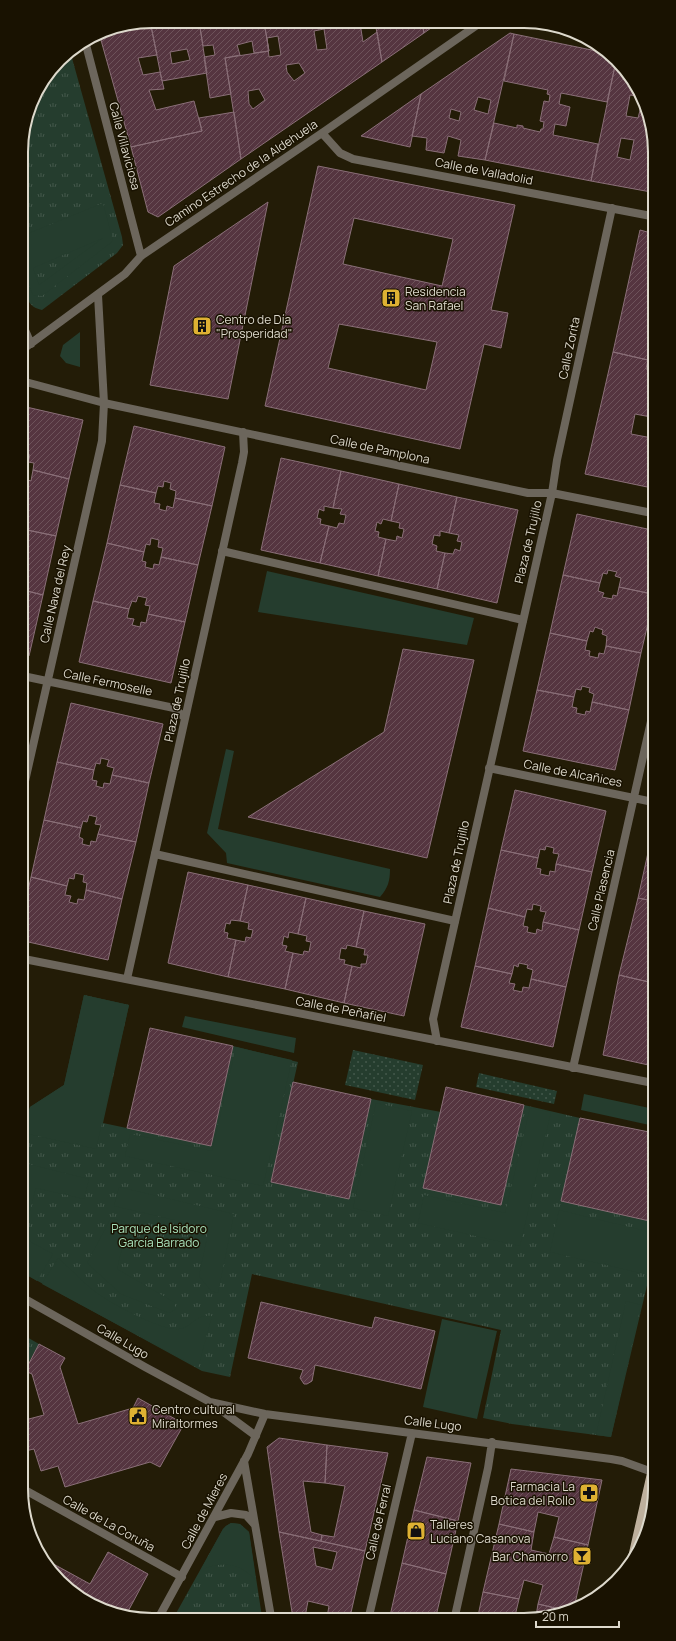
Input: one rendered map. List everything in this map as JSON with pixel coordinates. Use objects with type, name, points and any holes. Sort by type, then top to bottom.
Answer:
[{"type":"main road","points":[[638,1538],[648,1498]]},
{"type":"street","name":"Camino Estrecho de la Aldehuela","points":[[28,346],[125,274],[141,256],[473,28]]},
{"type":"street","name":"Calle Villaviciosa","points":[[87,47],[141,256]]},
{"type":"street","name":"Calle de Valladolid","points":[[322,133],[340,153],[353,158],[648,215]]},
{"type":"street","name":"Calle Zorita","points":[[552,493],[560,445],[612,208]]},
{"type":"street","points":[[98,295],[104,404]]},
{"type":"street","points":[[28,337],[31,344]]},
{"type":"street","name":"Calle de Pamplona","points":[[28,383],[104,404],[244,432],[528,493],[552,493],[648,512]]},
{"type":"street","name":"Calle Nava del Rey","points":[[28,768],[102,442],[104,404]]},
{"type":"street","name":"Plaza de Trujillo","points":[[127,979],[242,463],[244,452],[244,432]]},
{"type":"street","name":"Plaza de Trujillo","points":[[437,1041],[433,1019],[552,493]]},
{"type":"street","points":[[222,551],[523,620]]},
{"type":"street","name":"Calle Fermoselle","points":[[28,677],[174,708],[185,718]]},
{"type":"street","name":"Calle Plasencia","points":[[573,1068],[648,735]]},
{"type":"street","name":"Calle de Alcañices","points":[[489,768],[648,801]]},
{"type":"street","name":"Plaza de Trujillo","points":[[155,854],[455,921]]},
{"type":"street","name":"Calle de Peñafiel","points":[[28,960],[648,1082]]},
{"type":"street","name":"Calle Lugo","points":[[28,1301],[145,1368],[210,1402],[256,1436]]},
{"type":"street","name":"Calle Lugo","points":[[210,1402],[265,1414],[611,1458],[648,1471]]},
{"type":"street","name":"Calle de Mieres","points":[[161,1613],[215,1517],[244,1461],[265,1414]]},
{"type":"street","name":"Calle de Ferral","points":[[370,1613],[412,1433]]},
{"type":"street","points":[[456,1613],[492,1442]]},
{"type":"street","points":[[244,1461],[270,1613]]},
{"type":"street","name":"Calle de La Coruña","points":[[28,1492],[182,1577]]},
{"type":"street","points":[[215,1517],[231,1513],[246,1515],[256,1526]]},
{"type":"green space","points":[[72,58],[123,245],[117,253],[42,310],[37,309],[28,300],[29,136],[32,120],[41,97],[59,70]]},
{"type":"green space","points":[[103,203],[113,241],[42,296],[33,295],[28,283],[28,234]],"holes":[[[103,238],[39,285],[33,268]]]},
{"type":"green space","points":[[80,332],[80,367],[66,363],[60,356],[63,345]]},
{"type":"green space","points":[[267,571],[474,618],[467,645],[258,612]]},
{"type":"green space","points":[[226,749],[234,751],[218,829],[390,869],[388,884],[380,897],[227,863],[226,853],[207,833]]},
{"type":"green space","name":"Parque de Isidoro García Barrado","points":[[84,995],[129,1005],[103,1123],[211,1146],[233,1046],[298,1062],[271,1181],[349,1199],[371,1099],[441,1112],[501,1205],[524,1105],[580,1118],[562,1201],[648,1221],[648,1281],[611,1437],[512,1424],[483,1418],[501,1330],[252,1274],[230,1377],[202,1371],[28,1276],[28,1115],[30,1107],[64,1085]]},
{"type":"green space","points":[[84,995],[129,1005],[96,1149],[28,1134],[28,1116],[30,1107],[64,1085]]},
{"type":"green space","points":[[185,1016],[296,1038],[294,1053],[182,1027]]},
{"type":"green space","points":[[236,1047],[292,1060],[263,1186],[125,1156],[130,1134],[212,1151]]},
{"type":"green space","points":[[353,1050],[423,1065],[415,1100],[345,1085]]},
{"type":"green space","points":[[479,1073],[557,1091],[554,1104],[476,1087]]},
{"type":"green space","points":[[584,1094],[648,1108],[648,1125],[581,1110]]},
{"type":"green space","points":[[376,1103],[412,1111],[388,1216],[353,1208]]},
{"type":"green space","points":[[530,1108],[551,1112],[520,1246],[418,1223],[424,1195],[505,1213]]},
{"type":"green space","points":[[28,1164],[89,1179],[84,1199],[36,1188],[28,1218]]},
{"type":"green space","points":[[119,1187],[234,1214],[218,1293],[211,1291],[199,1276],[209,1228],[114,1206]]},
{"type":"green space","points":[[559,1210],[648,1232],[648,1275],[550,1252]]},
{"type":"green space","points":[[111,1218],[128,1223],[117,1269],[174,1302],[176,1309],[169,1313],[121,1294],[87,1263]]},
{"type":"green space","points":[[28,1238],[31,1242],[53,1254],[37,1281],[28,1276]]},
{"type":"green space","points":[[58,1258],[87,1285],[104,1298],[123,1309],[156,1324],[174,1329],[180,1329],[189,1325],[196,1319],[212,1316],[198,1368],[42,1284]]},
{"type":"green space","points":[[626,1301],[641,1305],[611,1437],[596,1435]]},
{"type":"green space","points":[[442,1319],[497,1331],[477,1419],[423,1407]]},
{"type":"green space","points":[[28,1338],[39,1344],[28,1364]]},
{"type":"green space","points":[[231,1523],[240,1524],[249,1532],[261,1613],[176,1613],[223,1529]]},
{"type":"green space","points":[[231,1523],[240,1524],[249,1532],[256,1581],[244,1570],[230,1565],[216,1565],[200,1571],[223,1529]]},
{"type":"building","points":[[151,28],[200,28],[207,73],[162,81]],"holes":[[[187,49],[190,60],[172,64],[170,52]]]},
{"type":"building","points":[[151,28],[157,55],[138,58],[143,75],[160,72],[164,89],[149,90],[156,110],[194,101],[202,131],[131,147],[101,39],[128,30]]},
{"type":"building","points":[[200,28],[265,28],[269,51],[254,53],[252,41],[237,45],[240,55],[225,58],[231,94],[210,98],[204,57],[215,55],[213,45],[203,46]]},
{"type":"building","points":[[265,28],[361,28],[363,42],[377,32],[382,62],[241,159],[225,58],[268,51],[269,57],[281,55],[278,36],[267,38],[267,42]],"holes":[[[324,29],[327,49],[317,50],[314,31]],[[299,63],[305,73],[294,81],[287,72],[286,65]],[[259,89],[265,100],[253,109],[249,104],[248,91]]]},
{"type":"building","points":[[376,28],[423,28],[424,33],[382,62]]},
{"type":"building","points":[[423,28],[431,28],[424,33]]},
{"type":"building","points":[[510,33],[514,34],[485,160],[458,156],[461,140],[448,136],[444,153],[426,150],[427,138],[412,136],[421,94]],"holes":[[[478,97],[491,100],[488,114],[474,110]],[[451,109],[461,112],[459,121],[449,118]]]},
{"type":"building","points":[[514,34],[595,51],[615,68],[607,102],[561,93],[559,104],[570,107],[566,126],[555,124],[553,135],[598,144],[591,181],[485,160],[494,123],[517,128],[517,125],[523,126],[523,128],[540,132],[541,129],[543,129],[544,122],[540,121],[544,101],[549,102],[550,95],[547,94],[548,90],[504,81]]},
{"type":"building","points":[[615,68],[634,96],[630,95],[626,116],[638,118],[640,109],[644,120],[648,152],[648,191],[591,181]],"holes":[[[621,138],[634,140],[630,160],[617,157]]]},
{"type":"building","points":[[421,94],[410,147],[361,136]]},
{"type":"building","points":[[234,112],[241,159],[158,217],[148,212],[131,147],[202,131],[199,118]]},
{"type":"building","name":"Residencia San Rafael","points":[[318,166],[515,205],[491,310],[508,313],[501,348],[484,344],[460,449],[265,406]],"holes":[[[354,218],[453,239],[442,286],[343,264]],[[339,324],[437,342],[426,390],[328,368]]]},
{"type":"building","name":"Centro de Día \"Prosperidad\"","points":[[268,202],[228,399],[150,385],[174,266]]},
{"type":"building","points":[[640,230],[648,232],[648,360],[613,352]]},
{"type":"building","points":[[613,352],[648,360],[646,369],[648,369],[648,416],[635,414],[631,434],[648,437],[648,487],[585,474]]},
{"type":"building","points":[[28,407],[83,420],[69,479],[33,470],[34,463],[28,462],[30,455],[28,455]]},
{"type":"building","points":[[134,426],[225,447],[212,506],[175,498],[176,491],[170,489],[171,483],[164,481],[163,487],[158,486],[156,493],[120,485]]},
{"type":"building","points":[[281,458],[341,471],[333,508],[324,506],[324,511],[319,509],[317,518],[321,519],[320,524],[329,526],[320,563],[261,550]]},
{"type":"building","points":[[33,470],[69,479],[56,536],[28,530],[28,480],[31,481]]},
{"type":"building","points":[[341,471],[399,484],[391,521],[383,519],[381,524],[377,522],[375,531],[379,532],[378,537],[386,539],[378,576],[320,563],[329,526],[337,528],[339,523],[344,524],[346,515],[340,514],[342,509],[333,508]]},
{"type":"building","points":[[399,484],[457,497],[449,533],[440,531],[440,536],[434,535],[432,544],[437,546],[436,551],[445,553],[437,589],[378,576],[386,539],[396,541],[397,536],[402,538],[404,529],[399,528],[400,523],[391,521]]},
{"type":"building","points":[[120,485],[156,493],[154,503],[160,504],[159,509],[166,511],[167,506],[173,508],[175,498],[212,506],[198,565],[161,557],[163,548],[158,547],[159,540],[151,538],[150,545],[146,544],[144,552],[107,543]]},
{"type":"building","points":[[457,497],[518,510],[497,603],[437,589],[445,553],[453,554],[455,549],[460,551],[462,542],[457,541],[459,535],[449,533]]},
{"type":"building","points":[[577,514],[648,529],[648,593],[619,587],[621,578],[615,576],[617,572],[608,570],[607,574],[603,573],[600,583],[563,575]]},
{"type":"building","points":[[28,530],[56,536],[43,595],[28,591]]},
{"type":"building","points":[[107,543],[144,552],[142,561],[146,562],[145,567],[153,569],[154,564],[159,565],[161,557],[198,565],[185,622],[148,614],[150,606],[145,605],[147,598],[138,596],[136,602],[132,601],[129,609],[93,601]]},
{"type":"building","points":[[563,575],[600,583],[598,591],[604,593],[602,597],[612,599],[613,595],[617,596],[619,587],[648,593],[648,623],[641,653],[606,646],[607,636],[602,634],[603,630],[595,627],[593,632],[590,631],[587,641],[550,633]]},
{"type":"building","points":[[28,591],[43,595],[28,656]]},
{"type":"building","points":[[93,601],[129,609],[127,618],[134,619],[132,625],[140,627],[141,622],[146,623],[148,614],[185,622],[171,683],[79,662]]},
{"type":"building","points":[[550,633],[587,641],[585,650],[590,651],[589,656],[598,658],[599,653],[604,654],[606,646],[641,653],[629,710],[592,702],[594,694],[589,692],[590,688],[582,686],[581,690],[576,689],[574,697],[537,690]]},
{"type":"building","points":[[403,649],[474,660],[427,858],[248,817],[384,732]]},
{"type":"building","points":[[537,690],[574,697],[572,707],[577,708],[576,713],[585,715],[586,711],[590,712],[592,702],[629,710],[615,770],[523,751]]},
{"type":"building","points":[[71,703],[163,724],[149,783],[112,775],[114,768],[107,766],[109,760],[101,758],[100,764],[96,763],[94,770],[57,762]]},
{"type":"building","points":[[57,762],[94,770],[92,780],[97,781],[96,786],[103,788],[104,783],[110,784],[112,775],[149,783],[136,842],[98,834],[101,825],[95,824],[97,817],[89,815],[87,822],[83,821],[81,828],[44,820]]},
{"type":"building","points":[[515,790],[606,811],[592,872],[556,864],[559,854],[553,853],[554,848],[546,846],[545,850],[540,849],[538,858],[501,850]]},
{"type":"building","points":[[44,820],[81,828],[79,837],[83,839],[82,844],[90,846],[91,841],[96,842],[98,834],[136,842],[122,899],[86,890],[87,883],[83,882],[84,875],[75,873],[74,879],[69,878],[67,886],[31,877]]},
{"type":"building","points":[[501,850],[538,858],[536,868],[541,869],[540,874],[549,876],[550,871],[555,872],[556,864],[592,872],[579,930],[543,922],[546,912],[540,911],[541,906],[533,904],[532,910],[527,909],[525,917],[488,908]]},
{"type":"building","points":[[648,853],[648,900],[638,898]]},
{"type":"building","points":[[188,872],[248,885],[240,921],[231,920],[230,924],[226,923],[224,932],[228,933],[227,938],[236,940],[228,977],[168,963]]},
{"type":"building","points":[[31,877],[67,886],[65,895],[71,896],[69,902],[77,904],[78,899],[84,900],[86,890],[122,899],[108,960],[28,942],[28,891]]},
{"type":"building","points":[[248,885],[306,898],[298,934],[289,932],[288,938],[284,936],[282,945],[287,946],[285,951],[293,953],[285,989],[228,977],[236,940],[245,942],[246,937],[251,938],[253,930],[248,929],[249,923],[240,921]]},
{"type":"building","points":[[306,898],[364,911],[356,947],[347,945],[346,949],[341,948],[339,959],[345,960],[344,964],[352,966],[344,1003],[285,989],[293,953],[303,955],[304,951],[309,952],[311,942],[306,941],[307,936],[298,934]]},
{"type":"building","points":[[638,898],[648,900],[648,982],[619,975]]},
{"type":"building","points":[[488,908],[525,917],[523,926],[528,927],[527,932],[536,934],[537,929],[542,931],[543,922],[579,930],[566,987],[531,979],[533,970],[527,968],[528,965],[519,963],[518,967],[514,965],[512,974],[475,966]]},
{"type":"building","points":[[364,911],[425,924],[404,1016],[344,1003],[352,966],[361,968],[361,964],[366,964],[368,955],[364,955],[365,949],[356,947]]},
{"type":"building","points":[[475,966],[512,974],[509,983],[515,984],[513,990],[522,992],[523,987],[529,988],[531,979],[566,987],[553,1047],[461,1027]]},
{"type":"building","points":[[619,975],[648,982],[648,1065],[603,1055]]},
{"type":"building","points":[[150,1028],[233,1046],[211,1146],[127,1128]]},
{"type":"building","points":[[293,1082],[371,1099],[349,1199],[271,1182]]},
{"type":"building","points":[[446,1087],[524,1105],[501,1205],[423,1188]]},
{"type":"building","points":[[580,1118],[648,1132],[648,1221],[561,1201]]},
{"type":"building","points":[[261,1302],[372,1328],[375,1317],[435,1331],[421,1389],[315,1365],[312,1381],[304,1384],[300,1378],[303,1370],[248,1358]]},
{"type":"building","name":"Centro cultural Miraltormes","points":[[39,1344],[65,1358],[60,1367],[78,1424],[133,1408],[138,1398],[184,1424],[160,1467],[150,1462],[65,1487],[58,1466],[41,1471],[34,1449],[28,1450],[28,1419],[44,1415],[32,1374],[28,1372],[28,1365]]},
{"type":"building","points":[[279,1438],[327,1445],[325,1483],[303,1481],[311,1532],[322,1535],[321,1541],[279,1532],[267,1447]]},
{"type":"building","points":[[327,1445],[388,1453],[365,1551],[321,1541],[322,1535],[334,1537],[345,1486],[325,1483]]},
{"type":"building","points":[[427,1457],[471,1463],[458,1521],[414,1510]]},
{"type":"building","points":[[511,1469],[602,1480],[588,1545],[554,1537],[559,1517],[538,1512],[534,1532],[499,1524]]},
{"type":"building","points":[[414,1510],[458,1521],[446,1574],[402,1563]]},
{"type":"building","points":[[499,1524],[534,1532],[531,1550],[549,1554],[554,1537],[588,1545],[575,1602],[571,1604],[557,1609],[538,1604],[543,1585],[524,1580],[519,1599],[483,1592]]},
{"type":"building","points":[[279,1532],[365,1551],[351,1613],[328,1613],[329,1606],[308,1601],[306,1613],[292,1612]],"holes":[[[313,1547],[337,1552],[332,1570],[316,1566]]]},
{"type":"building","points":[[108,1552],[148,1574],[128,1611],[112,1606],[90,1596],[64,1577],[54,1564],[90,1584]]},
{"type":"building","points":[[402,1563],[446,1574],[437,1613],[391,1613]]},
{"type":"building","points":[[483,1592],[519,1599],[516,1613],[479,1613]]},
{"type":"building","points":[[538,1604],[557,1609],[540,1612],[537,1612]]},
{"type":"place","name":"Residencia San Rafael","points":[[391,298]]},
{"type":"place","name":"Centro de Día \"Prosperidad\"","points":[[202,326]]},
{"type":"place","name":"Centro cultural Miraltormes","points":[[138,1416]]},
{"type":"place","name":"Farmacia La Botica del Rollo","points":[[589,1493]]},
{"type":"place","name":"Talleres Luciano Casanova","points":[[416,1531]]},
{"type":"place","name":"Bar Chamorro","points":[[582,1556]]}]
